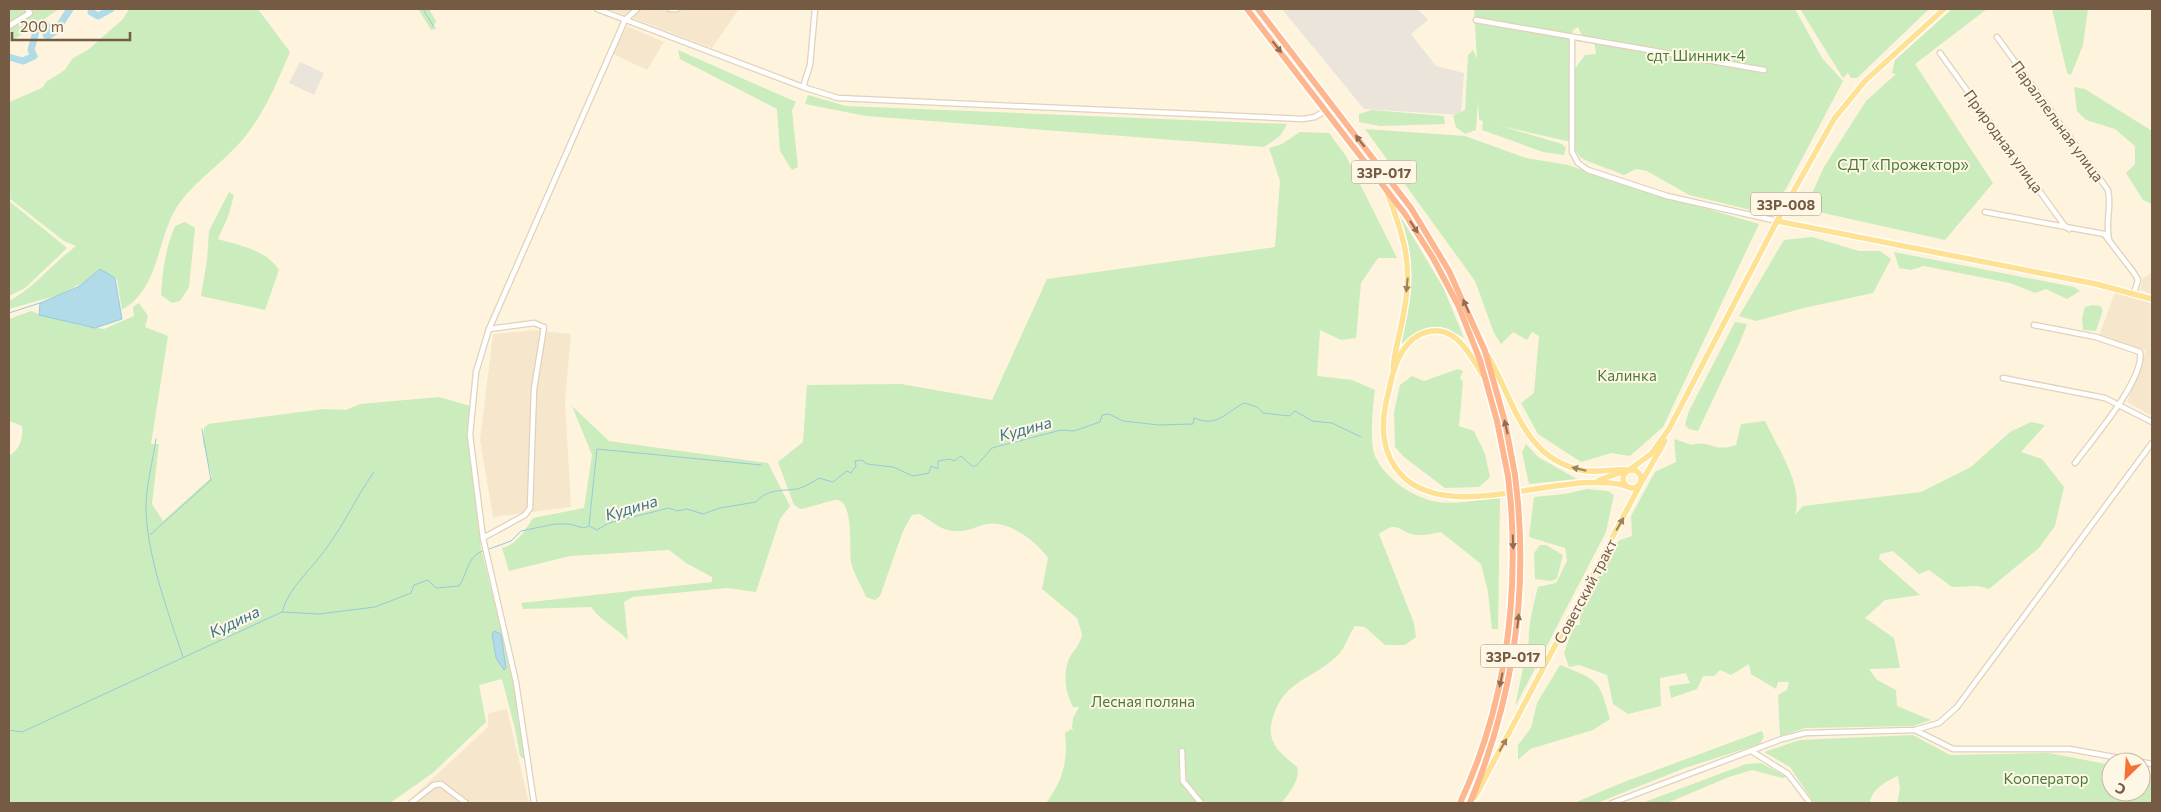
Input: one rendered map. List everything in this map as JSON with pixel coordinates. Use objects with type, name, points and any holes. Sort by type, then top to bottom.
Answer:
[{"type":"highway","name":"33Р-017","points":[[1247,9],[1385,188],[1420,238],[1445,280],[1471,335],[1512,475]]},
{"type":"highway","name":"33Р-017","points":[[1258,9],[1411,208],[1449,271],[1485,351],[1505,422],[1515,504],[1521,590],[1515,644],[1501,712],[1471,803]]},
{"type":"highway","name":"33Р-017","points":[[1460,803],[1484,745],[1504,663],[1513,580],[1515,504]]},
{"type":"main road","name":"33Р-008","points":[[1669,429],[1821,140],[1853,94],[1944,9]]},
{"type":"main road","points":[[1385,188],[1406,243],[1408,278],[1404,311],[1394,351],[1392,377],[1383,417],[1384,442],[1389,456],[1398,470],[1415,486],[1435,494],[1466,496],[1592,482],[1627,470],[1652,454],[1669,429]]},
{"type":"main road","points":[[1777,221],[2134,293],[2152,299]]},
{"type":"main road","points":[[1392,377],[1404,350],[1410,342],[1420,335],[1437,331],[1447,333],[1462,342],[1484,375]]},
{"type":"main road","points":[[1485,351],[1522,428],[1544,453],[1559,462],[1582,470],[1634,470],[1640,474],[1641,484],[1635,488],[1592,482]]},
{"type":"main road","name":"Советский тракт","points":[[1471,803],[1641,484],[1661,451],[1669,429]]},
{"type":"main road","points":[[1627,470],[1623,480],[1627,486]]},
{"type":"street","points":[[9,26],[30,13],[27,9]]},
{"type":"street","points":[[597,9],[803,87],[838,98],[1303,119],[1315,117],[1326,110]]},
{"type":"street","points":[[534,803],[516,682],[483,538],[470,435],[476,372],[488,329],[625,20],[637,9]]},
{"type":"street","points":[[670,9],[677,9]]},
{"type":"street","points":[[803,87],[810,65],[815,9]]},
{"type":"street","points":[[1476,20],[1764,70]]},
{"type":"street","name":"Параллельная улица","points":[[1997,37],[2108,190],[2111,203],[2106,227],[2109,239]]},
{"type":"street","points":[[1572,38],[1572,152],[1578,163],[1588,170],[1667,196],[1777,221]]},
{"type":"street","name":"Природная улица","points":[[1940,53],[2064,225],[2069,229]]},
{"type":"street","points":[[1985,212],[2104,234],[2138,280],[2134,293]]},
{"type":"street","points":[[483,538],[525,515],[530,508],[534,389],[544,327],[534,323],[488,329]]},
{"type":"street","points":[[2034,325],[2096,337],[2140,352],[2141,361],[2119,404],[2075,463]]},
{"type":"street","points":[[2003,378],[2105,398],[2152,422]]},
{"type":"street","points":[[1612,803],[1696,770],[1753,752],[1782,739],[1806,733],[1915,730],[1939,723],[1957,707],[2152,443]]},
{"type":"street","points":[[1915,730],[1953,749],[2070,749],[2152,764]]},
{"type":"street","points":[[1182,751],[1184,781],[1201,803]]},
{"type":"street","points":[[1753,752],[1788,774],[1810,803]]},
{"type":"street","points":[[411,803],[434,785],[441,784],[466,803]]},
{"type":"shaded area","points":[[609,9],[739,9],[712,48]]},
{"type":"shaded area","points":[[1282,9],[1418,9],[1428,20],[1411,34],[1436,66],[1464,73],[1461,115],[1364,109]]},
{"type":"shaded area","points":[[627,26],[664,42],[647,70],[613,54]]},
{"type":"shaded area","points":[[300,62],[324,73],[314,95],[289,83]]},
{"type":"shaded area","points":[[2152,273],[2152,294],[2140,290],[2143,278]]},
{"type":"shaded area","points":[[2115,292],[2152,303],[2152,416],[2127,402],[2146,350],[2099,336]]},
{"type":"shaded area","points":[[536,330],[571,334],[565,401],[571,507],[493,517],[480,440],[493,334]]},
{"type":"shaded area","points":[[507,709],[529,803],[406,803],[488,727],[488,713]]},
{"type":"green space","points":[[9,9],[59,9],[9,43]]},
{"type":"green space","points":[[129,9],[258,9],[290,52],[267,103],[253,126],[235,148],[191,189],[177,208],[166,231],[154,269],[142,292],[133,302],[122,310],[117,279],[100,270],[86,292],[78,285],[62,294],[9,309],[9,301],[27,289],[76,246],[64,241],[9,198],[9,102],[42,88],[46,82],[65,70],[72,59],[89,49],[123,19]]},
{"type":"green space","points":[[418,9],[429,9],[436,21],[432,31]]},
{"type":"green space","name":"сдт Шинник-4","points":[[1474,9],[1795,9],[1822,58],[1843,81],[1787,187],[1773,207],[1755,211],[1689,195],[1647,171],[1636,169],[1624,175],[1580,157],[1573,147],[1574,70],[1585,55],[1596,54],[1594,39],[1582,36],[1578,27],[1573,30],[1572,38],[1571,142],[1501,126],[1562,144],[1566,148],[1564,155],[1543,152],[1482,130],[1483,121],[1479,120],[1478,101],[1476,130],[1465,134],[1456,127],[1453,116],[1465,110],[1468,55],[1473,50],[1477,59]]},
{"type":"green space","points":[[1800,9],[1929,9],[1857,78],[1851,78],[1848,73],[1843,78]]},
{"type":"green space","name":"СДТ «Прожектор»","points":[[1952,9],[1987,9],[1915,64],[1993,183],[1945,240],[1805,209],[1824,167],[1866,101],[1896,74],[1892,73],[1895,60]]},
{"type":"green space","points":[[2052,9],[2088,9],[2083,45],[2071,75],[2067,73]]},
{"type":"green space","points":[[678,50],[796,102],[792,110],[798,167],[792,170],[780,151],[777,109],[680,59]]},
{"type":"green space","points":[[2074,87],[2085,89],[2152,131],[2152,204],[2143,200],[2126,173],[2135,164],[2135,146],[2115,129],[2086,120],[2077,111]]},
{"type":"green space","points":[[808,95],[846,106],[1287,124],[1280,136],[1264,147],[866,116],[805,104]]},
{"type":"green space","points":[[1372,110],[1444,116],[1445,124],[1380,126],[1359,122],[1359,114]]},
{"type":"green space","name":"Калинка","points":[[1365,129],[1465,136],[1526,158],[1568,165],[1646,191],[1759,224],[1663,427],[1630,456],[1611,453],[1581,462],[1538,434],[1521,403],[1534,393],[1539,336],[1532,332],[1527,340],[1513,332],[1501,344],[1494,333],[1475,281]]},
{"type":"green space","name":"Лесная поляна","points":[[1300,132],[1329,133],[1346,156],[1397,258],[1378,258],[1361,283],[1356,338],[1341,340],[1320,330],[1317,376],[1352,380],[1375,390],[1372,442],[1375,456],[1385,472],[1410,492],[1429,500],[1445,503],[1500,497],[1498,629],[1492,629],[1488,592],[1481,564],[1441,532],[1416,535],[1391,527],[1379,534],[1414,623],[1416,637],[1405,645],[1385,645],[1365,627],[1355,626],[1340,653],[1331,662],[1293,686],[1285,694],[1278,704],[1273,717],[1271,726],[1272,740],[1279,751],[1297,767],[1298,772],[1294,786],[1282,803],[1203,803],[1187,783],[1184,751],[1179,752],[1179,778],[1197,803],[1046,803],[1057,787],[1063,770],[1066,753],[1065,733],[1071,729],[1075,732],[1072,728],[1073,718],[1079,707],[1073,707],[1070,701],[1066,688],[1066,668],[1082,634],[1077,618],[1042,589],[1048,558],[1030,539],[1004,525],[987,524],[964,531],[954,531],[938,526],[919,514],[912,515],[903,531],[880,596],[875,600],[866,597],[851,562],[849,518],[843,503],[835,500],[800,509],[794,505],[778,462],[803,442],[807,385],[901,384],[992,400],[1047,279],[1275,247],[1280,181],[1269,148],[1282,144]]},
{"type":"green space","points":[[229,192],[234,195],[229,214],[218,239],[244,246],[260,253],[267,257],[279,270],[265,310],[201,296],[207,260],[209,231]]},
{"type":"green space","points":[[9,201],[67,248],[25,288],[9,296]]},
{"type":"green space","points":[[1399,214],[1443,287],[1464,338],[1447,330],[1432,328],[1409,337],[1402,344],[1410,292],[1411,262],[1405,231]]},
{"type":"green space","points":[[185,222],[195,228],[189,287],[180,301],[172,303],[161,295],[163,269],[175,226]]},
{"type":"green space","points":[[1812,237],[1859,251],[1880,251],[1891,259],[1873,293],[1808,307],[1756,321],[1739,316],[1784,240]]},
{"type":"green space","points":[[1894,252],[2074,287],[2080,291],[2067,299],[2046,289],[2035,293],[2010,283],[1924,266],[1911,270],[1899,268]]},
{"type":"green space","points":[[139,303],[148,316],[145,327],[168,336],[151,444],[159,444],[152,504],[163,521],[212,477],[203,442],[204,428],[208,424],[324,409],[346,410],[360,404],[439,397],[470,406],[467,436],[481,548],[517,694],[525,760],[520,756],[502,679],[479,685],[486,722],[434,772],[390,803],[9,803],[9,456],[18,447],[21,440],[22,426],[9,421],[9,319],[31,311],[41,315],[66,312],[78,325],[104,329],[134,316],[133,307]]},
{"type":"green space","points":[[2100,306],[2103,310],[2096,331],[2083,330],[2082,318],[2085,307]]},
{"type":"green space","points":[[1735,322],[1747,324],[1740,342],[1698,431],[1689,429],[1685,425],[1689,411]]},
{"type":"green space","points":[[1458,369],[1463,371],[1460,378],[1463,382],[1459,426],[1474,431],[1485,454],[1490,477],[1479,487],[1445,488],[1404,457],[1395,447],[1394,412],[1400,385],[1412,376],[1424,381]]},
{"type":"green space","points":[[572,406],[609,441],[768,463],[790,506],[780,519],[756,592],[727,588],[633,597],[624,602],[628,640],[591,607],[523,609],[521,603],[712,582],[712,577],[686,563],[669,550],[570,556],[509,571],[502,548],[516,540],[533,518],[584,508],[592,455]]},
{"type":"green space","points":[[1765,421],[1793,479],[1797,503],[1795,515],[1803,506],[1921,492],[1971,467],[2010,432],[2031,422],[2045,425],[2021,452],[2042,459],[2064,487],[2055,526],[2039,548],[1989,589],[1978,586],[1952,587],[1929,570],[1919,574],[1893,551],[1880,554],[1879,559],[1920,595],[1885,600],[1865,618],[1894,638],[1900,668],[1869,669],[1877,680],[1896,690],[1897,706],[1931,720],[1913,726],[1805,728],[1780,736],[1778,695],[1787,690],[1789,682],[1778,682],[1776,689],[1751,674],[1749,664],[1731,675],[1720,670],[1714,676],[1703,676],[1697,689],[1671,698],[1669,686],[1690,683],[1686,673],[1660,678],[1661,706],[1628,714],[1613,704],[1607,675],[1579,665],[1569,667],[1564,653],[1574,625],[1580,625],[1580,612],[1612,549],[1620,540],[1632,536],[1631,516],[1655,472],[1676,462],[1674,439],[1692,445],[1703,444],[1722,448],[1728,447],[1736,445],[1741,424]]},
{"type":"green space","points":[[1526,444],[1538,457],[1577,479],[1529,484],[1522,452]]},
{"type":"green space","points":[[1587,489],[1608,491],[1614,495],[1606,532],[1515,707],[1524,663],[1530,661],[1530,624],[1538,587],[1556,583],[1567,561],[1565,548],[1529,537],[1534,497],[1565,494]]},
{"type":"green space","points":[[1540,545],[1546,545],[1563,555],[1557,578],[1552,581],[1535,579],[1534,553]]},
{"type":"green space","points":[[1560,665],[1590,678],[1595,683],[1603,696],[1610,719],[1593,730],[1530,749],[1518,760],[1518,745],[1531,728],[1537,703]]},
{"type":"green space","points":[[1762,731],[1764,737],[1760,744],[1685,768],[1597,803],[1574,803],[1624,782]]},
{"type":"green space","name":"Кооператор","points":[[1913,735],[1950,755],[2049,753],[2101,763],[2101,802],[2151,802],[2152,774],[2152,803],[1897,803],[1900,789],[1898,776],[1884,783],[1876,790],[1870,803],[1814,803],[1790,767],[1764,752],[1800,740]]},
{"type":"green space","points":[[1761,763],[1787,777],[1782,778],[1752,770],[1729,777],[1667,803],[1642,803],[1746,764]]},
{"type":"water","points":[[100,269],[115,278],[122,319],[95,328],[39,315],[40,303],[80,286]]},
{"type":"water","points":[[494,631],[501,634],[506,668],[504,670],[496,658],[492,634]]},
{"type":"waterway","points":[[9,57],[23,61],[34,56],[31,50],[37,28],[43,24],[47,26],[46,35],[48,36],[56,31],[70,9]]},
{"type":"waterway","points":[[92,9],[91,12],[98,16],[111,9]]},
{"type":"waterway","points":[[423,9],[435,29]]},
{"type":"waterway","points":[[9,313],[40,303]]},
{"type":"waterway","name":"Кудина","points":[[489,549],[511,541],[521,531],[555,524],[569,524],[584,528],[589,526],[597,530],[609,523],[669,508],[677,511],[687,509],[703,514],[720,508],[756,502],[770,493],[797,489],[819,478],[833,482],[847,471],[851,473],[856,466],[855,461],[862,460],[867,464],[893,467],[913,476],[929,473],[931,466],[938,469],[938,461],[950,459],[954,461],[961,456],[972,466],[976,466],[992,448],[1061,430],[1074,431],[1100,422],[1102,415],[1109,414],[1123,421],[1159,425],[1193,424],[1194,418],[1202,421],[1215,420],[1244,403],[1257,407],[1263,413],[1289,416],[1295,411],[1312,421],[1332,423],[1361,437]]},
{"type":"waterway","points":[[150,535],[211,480],[202,429]]},
{"type":"waterway","points":[[156,439],[146,503],[149,541],[158,581],[183,657]]},
{"type":"waterway","points":[[589,525],[597,449],[761,465]]},
{"type":"waterway","points":[[282,612],[295,587],[332,540],[374,472]]},
{"type":"waterway","name":"Кудина","points":[[9,730],[22,732],[282,612],[319,614],[375,607],[411,593],[414,585],[428,580],[436,588],[459,586],[471,561],[478,553],[483,551]]}]
